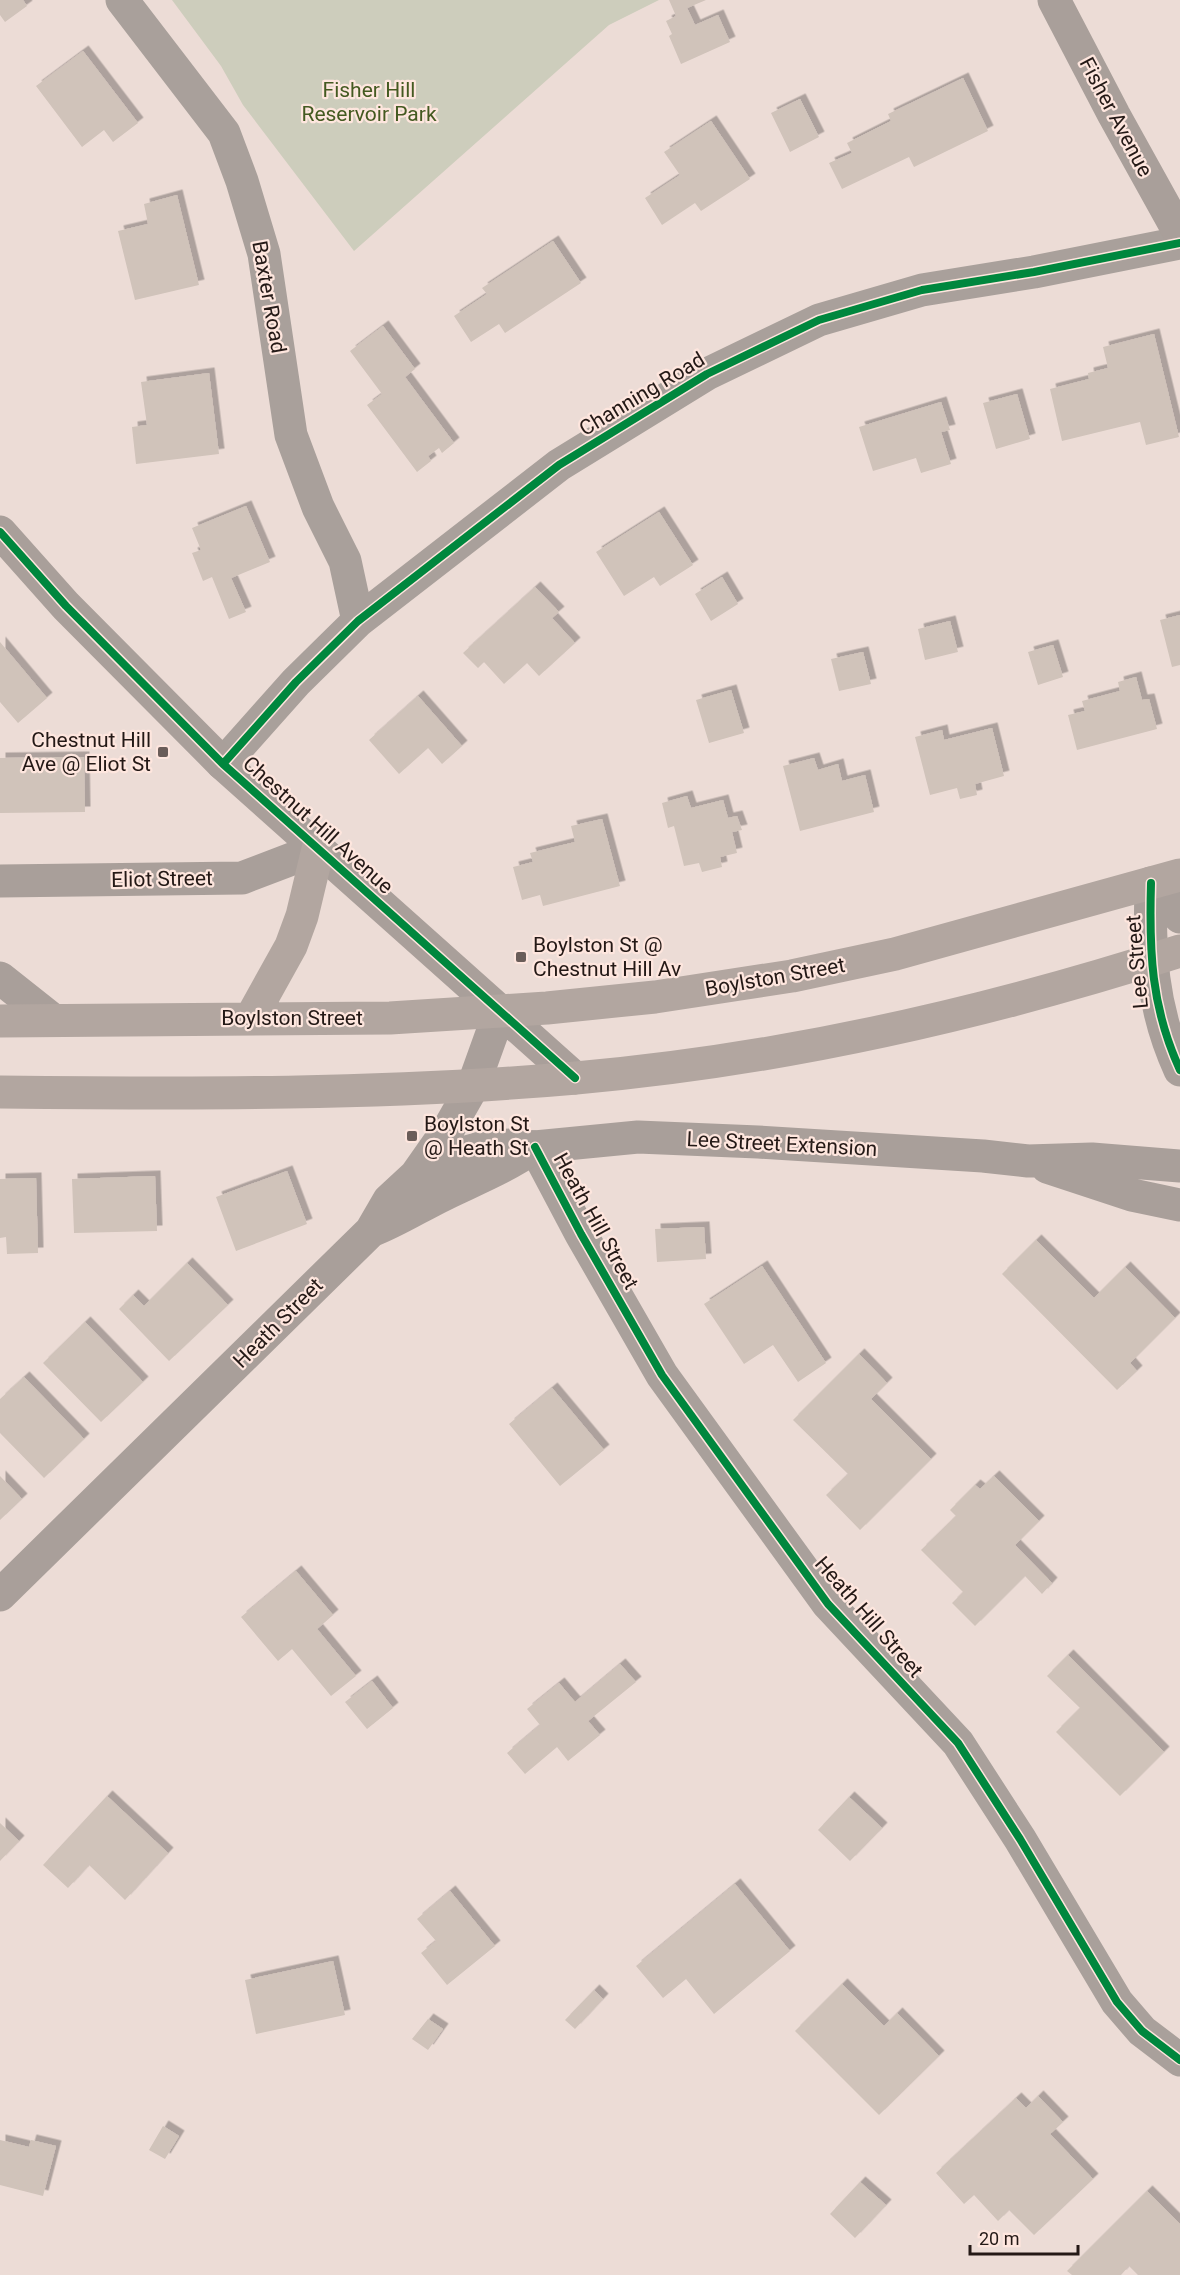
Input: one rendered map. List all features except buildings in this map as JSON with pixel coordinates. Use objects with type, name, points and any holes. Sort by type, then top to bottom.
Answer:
[{"type":"highway","points":[[251,1018],[291,946],[302,916],[318,849]]},
{"type":"highway","name":"Boylston Street","points":[[0,1021],[390,1018],[655,997],[792,976],[958,937],[1165,879]]},
{"type":"highway","points":[[0,1092],[348,1091],[473,1086],[575,1078],[694,1064],[870,1034],[1023,998],[1165,956]]},
{"type":"street","name":"Baxter Road","points":[[122,0],[224,133],[264,254],[291,435],[318,507],[345,561],[358,621]]},
{"type":"street","name":"Fisher Avenue","points":[[1054,0],[1180,234]]},
{"type":"street","name":"Channing Road","points":[[223,764],[296,682],[358,621],[560,465],[707,374],[819,320],[922,290],[1034,272],[1180,243]]},
{"type":"street","name":"Chestnut Hill Avenue","points":[[0,532],[66,606],[223,764],[575,1078]]},
{"type":"street","name":"Eliot Street","points":[[0,881],[242,878],[318,849]]},
{"type":"street","name":"Lee Street","points":[[1165,879],[1180,917]]},
{"type":"street","name":"Lee Street","points":[[1165,879],[1165,956],[1159,1014],[1180,1070]]},
{"type":"street","points":[[0,978],[53,1020]]},
{"type":"street","name":"Heath Street","points":[[0,1595],[371,1231],[389,1200],[416,1175],[449,1128],[473,1086],[500,1011]]},
{"type":"street","name":"Lee Street Extension","points":[[416,1175],[446,1158],[471,1149],[513,1145],[535,1147],[638,1137],[983,1156],[1028,1161],[1092,1159],[1180,1166]]},
{"type":"street","name":"Lee Street Extension","points":[[371,1231],[444,1194],[504,1168],[535,1147]]},
{"type":"street","name":"Heath Hill Street","points":[[535,1147],[580,1234],[662,1375],[828,1604],[958,1743],[1020,1839],[1117,2002],[1142,2031],[1180,2060]]},
{"type":"street","name":"Lee Street Extension","points":[[1028,1161],[1115,1190],[1180,1205]]},
{"type":"green space","name":"Fisher Hill Reservoir Park","points":[[172,0],[659,0],[609,25],[354,251],[243,105],[221,66]]},
{"type":"cycle path","points":[[223,764],[296,682],[358,621],[559,465],[707,374],[819,320],[922,290],[1034,272],[1180,243]]},
{"type":"cycle path","points":[[0,532],[66,606],[223,764],[575,1078]]},
{"type":"cycle path","points":[[1151,883],[1154,978],[1163,1024],[1180,1070]]},
{"type":"cycle path","points":[[535,1147],[581,1234],[662,1375],[828,1604],[958,1743],[1020,1839],[1117,2002],[1142,2031],[1180,2060]]},
{"type":"place","name":"Chestnut Hill Ave @ Eliot St","points":[[163,752]]},
{"type":"place","name":"Boylston St @ Chestnut Hill Av","points":[[521,957]]},
{"type":"place","name":"Boylston St @ Heath St","points":[[412,1136]]}]
